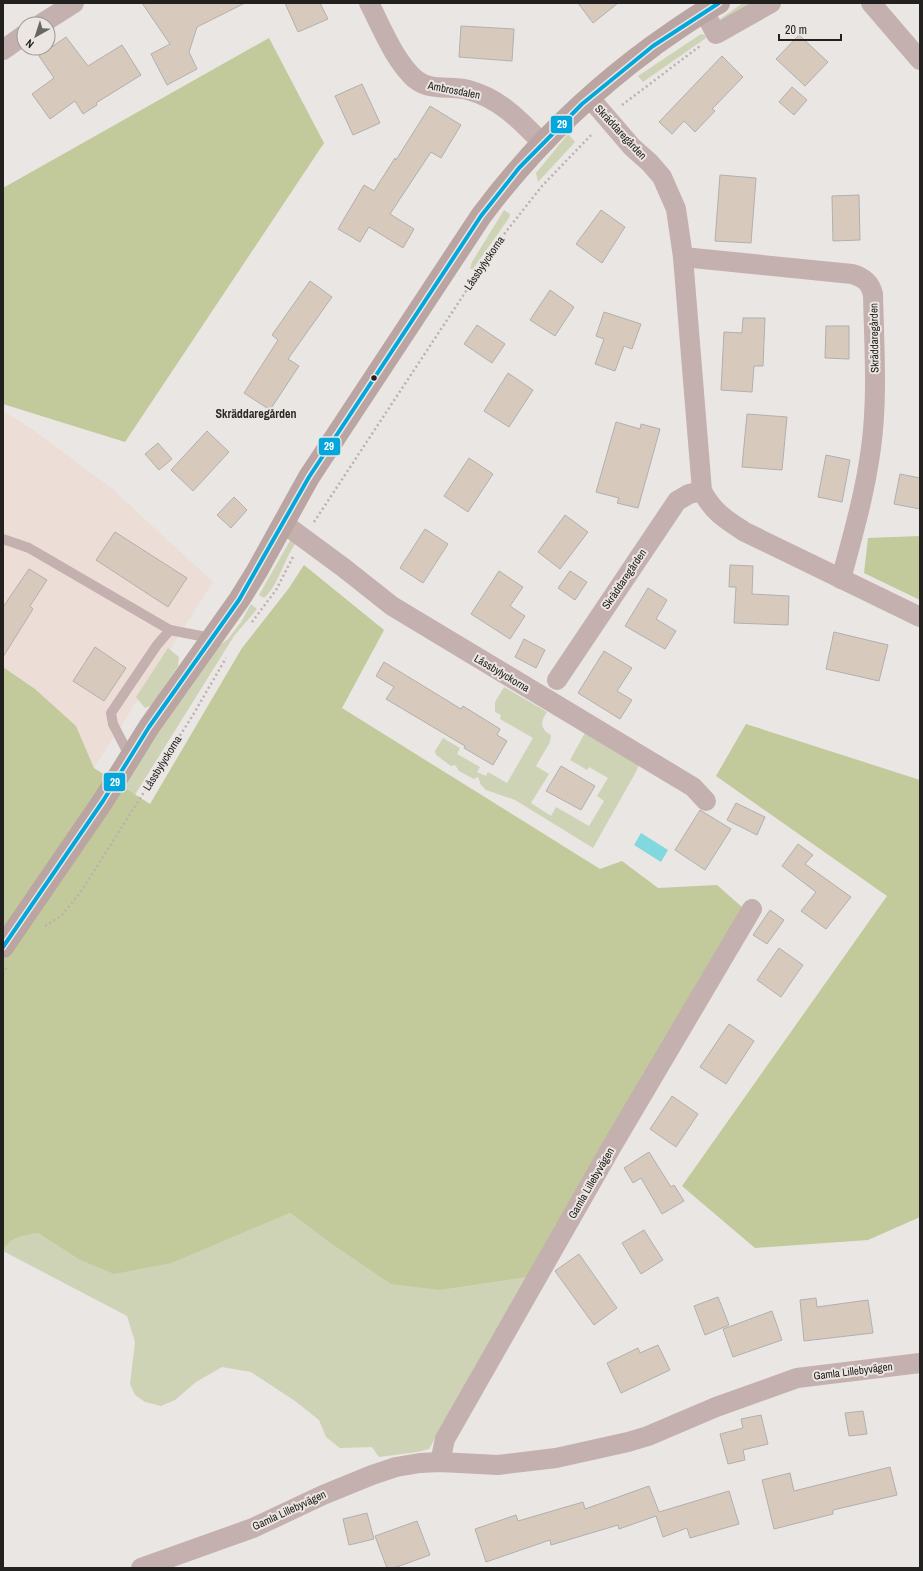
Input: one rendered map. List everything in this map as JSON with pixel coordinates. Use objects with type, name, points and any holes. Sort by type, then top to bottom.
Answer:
[{"type":"street","points":[[54,16],[74,3]]},
{"type":"street","name":"Ambrosdalen","points":[[369,3],[393,48],[404,66],[415,79],[439,89],[462,89],[486,96],[508,110],[542,143]]},
{"type":"street","points":[[7,954],[149,727],[257,571],[309,477],[480,216],[501,189],[571,112],[634,60],[711,7],[716,34],[771,3]]},
{"type":"street","points":[[871,3],[920,60]]},
{"type":"street","points":[[3,50],[16,41]]},
{"type":"street","name":"Skräddaregården","points":[[589,97],[632,148],[650,163],[664,181],[676,209],[683,257],[702,491],[710,506],[721,517],[745,532],[920,617]]},
{"type":"street","name":"Skräddaregården","points":[[683,257],[852,274],[862,277],[871,287],[873,294],[876,391],[871,449],[860,510],[841,578]]},
{"type":"street","name":"Skräddaregården","points":[[557,680],[677,501],[689,494],[702,491]]},
{"type":"street","name":"Låssbylyckorna","points":[[283,523],[356,576],[392,606],[693,788],[706,801]]},
{"type":"street","name":"Gamla Lillebyvägen","points":[[440,1462],[444,1440],[612,1146],[752,909]]},
{"type":"street","name":"Gamla Lillebyvägen","points":[[141,1568],[253,1528],[322,1495],[396,1467],[420,1463],[440,1462],[498,1466],[556,1458],[648,1436],[710,1410],[797,1378],[920,1363]]},
{"type":"lane","points":[[3,538],[29,548],[170,630],[211,638]]},
{"type":"lane","points":[[130,758],[113,724],[111,713],[156,644],[170,630]]},
{"type":"path","name":"Låssbylyckorna","points":[[249,625],[276,590],[287,566],[304,538],[501,238],[542,186],[607,119],[630,98],[716,34]]},
{"type":"path","name":"Låssbylyckorna","points":[[44,927],[61,916],[80,893],[193,715],[228,655]]},
{"type":"path","points":[[3,974],[7,954]]},
{"type":"shaded area","points":[[3,411],[32,429],[110,487],[213,582],[94,768],[76,726],[35,689],[3,667]]},
{"type":"green space","points":[[743,3],[754,3],[721,20],[720,19]]},
{"type":"green space","points":[[701,34],[705,35],[706,38],[643,82],[638,76]]},
{"type":"green space","points":[[269,38],[324,143],[125,442],[3,404],[3,188]]},
{"type":"green space","points":[[568,134],[575,142],[538,182],[536,173]]},
{"type":"green space","points":[[504,210],[510,214],[509,218],[473,269],[470,269],[472,262]]},
{"type":"green space","points":[[920,536],[920,600],[864,573],[868,538]]},
{"type":"green space","points":[[291,539],[296,543],[274,586],[264,598],[259,595]]},
{"type":"green space","points":[[304,565],[384,630],[342,708],[600,869],[622,861],[658,888],[717,885],[743,908],[529,1277],[441,1290],[391,1284],[329,1242],[290,1213],[171,1263],[114,1274],[78,1259],[38,1233],[14,1239],[3,1250],[3,667],[35,689],[76,726],[94,768],[150,804],[242,648],[289,588]]},
{"type":"green space","points":[[251,604],[257,609],[234,636],[123,814],[28,929],[184,694],[219,646],[228,639],[241,622]]},
{"type":"green space","points":[[168,648],[179,657],[178,666],[152,705],[145,708],[136,697]]},
{"type":"green space","points":[[504,687],[547,712],[543,719],[542,725],[547,733],[551,735],[550,742],[536,766],[549,774],[531,803],[551,816],[556,807],[589,826],[604,801],[597,796],[608,778],[589,767],[587,770],[570,760],[586,731],[639,764],[593,848],[515,800],[486,790],[481,785],[478,777],[474,779],[459,771],[455,765],[451,766],[436,755],[435,751],[443,738],[460,748],[457,754],[480,767],[477,772],[486,776],[488,772],[507,783],[533,738],[500,719],[501,715],[495,712],[495,702]]},
{"type":"green space","points":[[746,724],[920,780],[920,1217],[868,1240],[755,1248],[682,1186],[887,896],[716,776]]},
{"type":"green space","points":[[290,1213],[329,1242],[441,1290],[529,1277],[429,1449],[379,1457],[372,1447],[340,1448],[326,1437],[319,1420],[295,1401],[251,1372],[222,1367],[196,1382],[175,1400],[161,1406],[145,1402],[135,1395],[130,1384],[135,1342],[127,1316],[3,1251],[6,1243],[23,1235],[38,1233],[78,1259],[210,1246]]},
{"type":"water","points":[[641,833],[668,850],[661,862],[634,845]]},
{"type":"building","points":[[142,3],[245,3],[197,27],[189,52],[197,69],[167,85],[151,54],[170,44]]},
{"type":"building","points":[[285,3],[320,3],[328,19],[298,32]]},
{"type":"building","points":[[578,3],[618,3],[593,23]]},
{"type":"building","points":[[461,26],[514,29],[512,61],[459,57]]},
{"type":"building","points":[[799,35],[828,62],[805,86],[776,59]]},
{"type":"building","points":[[66,37],[88,66],[122,45],[141,75],[96,103],[97,105],[83,114],[75,101],[50,119],[32,94],[54,78],[39,56],[56,56],[56,44]]},
{"type":"building","points":[[722,56],[743,77],[712,109],[715,111],[695,132],[684,121],[672,134],[659,122]]},
{"type":"building","points":[[362,84],[380,123],[353,135],[335,96]]},
{"type":"building","points":[[792,87],[807,100],[794,115],[779,102]]},
{"type":"building","points":[[430,106],[461,125],[441,158],[431,152],[390,214],[414,229],[403,248],[369,227],[360,242],[338,229],[364,185],[374,191],[395,158],[396,160]]},
{"type":"building","points":[[720,175],[756,178],[751,243],[715,241]]},
{"type":"building","points":[[859,195],[860,240],[833,241],[832,196]]},
{"type":"building","points":[[601,210],[625,227],[602,263],[576,244]]},
{"type":"building","points":[[310,281],[332,297],[288,359],[299,366],[270,410],[244,393],[278,340],[272,335]]},
{"type":"building","points":[[550,290],[574,307],[555,336],[530,320]]},
{"type":"building","points":[[604,312],[641,324],[632,349],[624,346],[615,371],[595,364],[604,339],[596,336]]},
{"type":"building","points":[[743,318],[765,318],[763,366],[754,366],[752,392],[721,390],[724,332],[742,333]]},
{"type":"building","points":[[477,325],[505,344],[492,363],[464,344]]},
{"type":"building","points":[[826,326],[849,326],[849,359],[825,358]]},
{"type":"building","points":[[508,373],[533,390],[509,427],[484,411]]},
{"type":"building","points":[[747,414],[787,417],[782,470],[742,467]]},
{"type":"building","points":[[616,422],[640,429],[641,424],[660,429],[638,508],[617,503],[619,498],[596,492]]},
{"type":"building","points":[[207,431],[229,452],[193,491],[171,470]]},
{"type":"building","points":[[158,443],[172,459],[159,470],[145,454]]},
{"type":"building","points":[[826,455],[850,460],[842,502],[818,497]]},
{"type":"building","points":[[469,458],[493,474],[468,512],[444,496]]},
{"type":"building","points":[[900,474],[920,478],[920,509],[894,504]]},
{"type":"building","points":[[234,497],[247,510],[231,528],[217,515]]},
{"type":"building","points":[[565,515],[588,532],[560,569],[538,552]]},
{"type":"building","points":[[425,529],[448,544],[423,583],[400,568]]},
{"type":"building","points":[[115,532],[187,578],[168,607],[96,560]]},
{"type":"building","points":[[730,565],[753,566],[752,594],[789,596],[788,625],[734,623],[736,587],[729,587]]},
{"type":"building","points":[[29,569],[47,580],[30,606],[33,609],[3,657],[3,607]]},
{"type":"building","points":[[499,571],[523,587],[510,606],[525,616],[510,639],[471,614]]},
{"type":"building","points":[[570,571],[587,582],[575,600],[558,588]]},
{"type":"building","points":[[648,588],[667,600],[656,619],[676,631],[665,649],[625,626]]},
{"type":"building","points":[[834,632],[888,645],[879,681],[826,669]]},
{"type":"building","points":[[524,639],[545,650],[536,668],[515,657]]},
{"type":"building","points":[[95,647],[126,668],[104,701],[73,681]]},
{"type":"building","points":[[604,651],[632,668],[617,691],[632,700],[620,719],[578,693]]},
{"type":"building","points":[[384,662],[461,709],[463,706],[500,729],[497,735],[507,741],[493,765],[464,748],[465,746],[386,699],[394,687],[376,676]]},
{"type":"building","points":[[561,766],[595,786],[581,810],[546,791]]},
{"type":"building","points":[[736,803],[765,817],[757,835],[727,820]]},
{"type":"building","points":[[700,810],[731,829],[705,870],[675,850]]},
{"type":"building","points":[[798,844],[813,855],[805,864],[851,897],[826,929],[801,911],[816,892],[782,866]]},
{"type":"building","points":[[770,910],[784,920],[767,944],[753,935]]},
{"type":"building","points":[[779,948],[803,965],[781,997],[757,980]]},
{"type":"building","points":[[729,1024],[754,1041],[726,1084],[700,1067]]},
{"type":"building","points":[[672,1096],[698,1114],[676,1147],[650,1129]]},
{"type":"building","points":[[649,1152],[671,1187],[674,1185],[684,1201],[662,1214],[641,1178],[633,1183],[624,1168]]},
{"type":"building","points":[[644,1230],[663,1260],[641,1274],[622,1243]]},
{"type":"building","points":[[579,1254],[617,1308],[594,1325],[555,1271]]},
{"type":"building","points":[[718,1297],[729,1325],[705,1335],[694,1306]]},
{"type":"building","points":[[816,1298],[817,1307],[868,1300],[873,1333],[804,1341],[800,1300]]},
{"type":"building","points":[[772,1311],[782,1340],[733,1357],[723,1329]]},
{"type":"building","points":[[658,1345],[670,1370],[621,1393],[607,1363],[638,1348],[640,1353]]},
{"type":"building","points":[[863,1411],[867,1434],[849,1436],[845,1413]]},
{"type":"building","points":[[761,1415],[768,1444],[743,1450],[745,1460],[728,1464],[720,1434],[743,1428],[741,1419]]},
{"type":"building","points":[[890,1467],[897,1495],[833,1510],[833,1514],[774,1529],[762,1480],[790,1473],[794,1491]]},
{"type":"building","points":[[649,1486],[659,1512],[729,1491],[739,1524],[690,1538],[687,1528],[663,1537],[656,1516],[619,1529],[618,1525],[551,1545],[550,1540],[486,1562],[475,1529],[516,1515],[518,1521],[583,1502],[585,1509]]},
{"type":"building","points":[[367,1513],[374,1539],[349,1545],[343,1519]]},
{"type":"building","points":[[417,1521],[430,1555],[394,1568],[387,1568],[375,1536]]},
{"type":"transit line","name":"29","points":[[3,947],[103,801],[149,727],[239,600],[309,477],[481,216],[519,168],[582,104],[653,46],[719,3]]},
{"type":"district","name":"Skräddaregården","points":[[256,414]]}]
